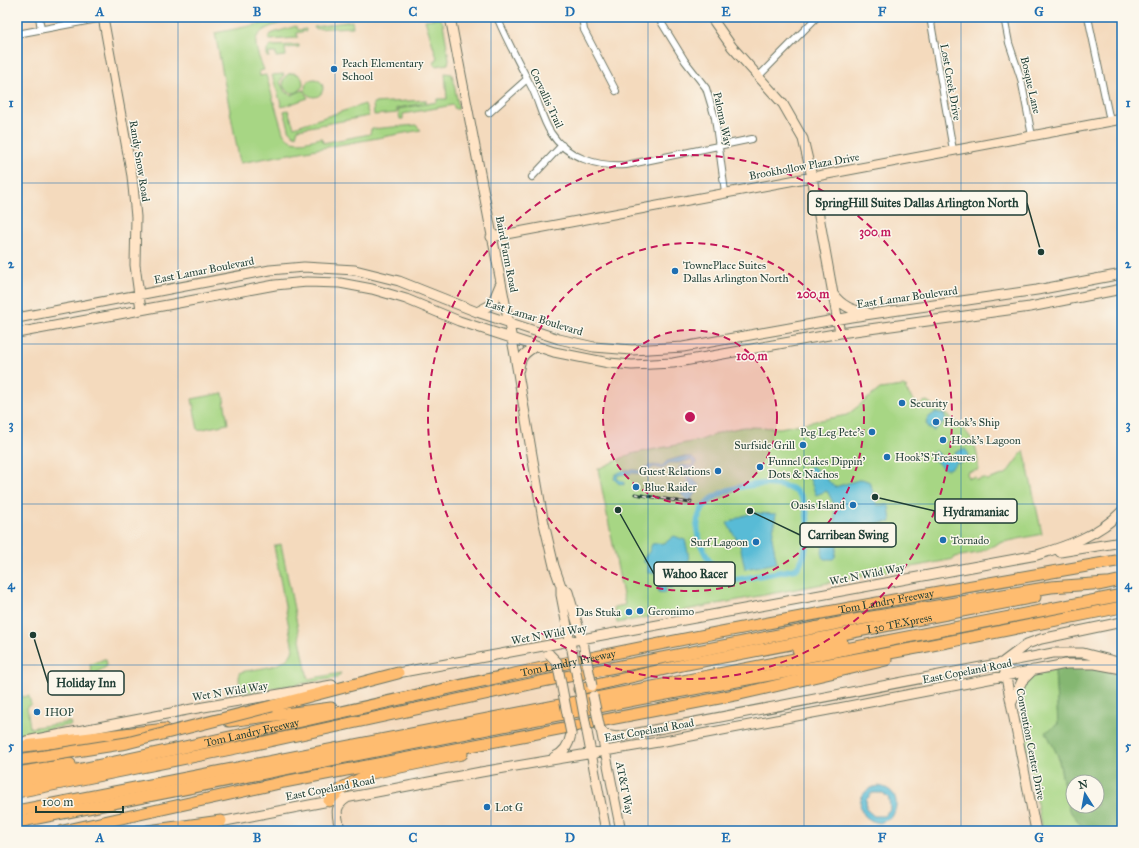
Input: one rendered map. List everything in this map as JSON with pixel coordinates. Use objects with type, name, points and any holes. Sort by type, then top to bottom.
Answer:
[{"type":"highway","name":"Tom Landry Freeway","points":[[17,782],[199,745],[577,660],[783,619],[1122,560]]},
{"type":"highway","name":"I 30 TEXpress","points":[[677,670],[900,622],[1122,580]]},
{"type":"highway","points":[[17,792],[241,747],[544,681],[860,619],[1051,587],[1106,583]]},
{"type":"highway","name":"I 30 TEXpress","points":[[677,670],[928,627],[1122,590]]},
{"type":"highway","points":[[17,811],[1122,595]]},
{"type":"highway","points":[[17,822],[639,699],[922,647],[1122,607]]},
{"type":"highway","points":[[63,831],[284,782],[797,681],[899,657],[922,647]]},
{"type":"highway","points":[[580,694],[677,670]]},
{"type":"highway","points":[[17,760],[127,743],[398,673]]},
{"type":"highway","points":[[17,748],[325,708],[356,709]]},
{"type":"highway","points":[[329,801],[342,788],[372,773],[454,756],[518,737]]},
{"type":"highway","points":[[17,773],[159,748],[199,745]]},
{"type":"highway","points":[[148,831],[220,821]]},
{"type":"main road","name":"Baird Farm Road","points":[[450,17],[491,237],[512,338],[543,519],[554,566],[561,586]]},
{"type":"main road","points":[[711,17],[732,47],[783,104],[803,139],[812,177],[840,333]]},
{"type":"main road","name":"Randy Snow Road","points":[[103,18],[132,176],[136,208],[134,265],[141,310]]},
{"type":"main road","name":"Brookhollow Plaza Drive","points":[[491,237],[1122,119]]},
{"type":"main road","name":"East Lamar Boulevard","points":[[17,318],[287,267],[329,267],[355,270],[399,282],[477,312],[581,345],[632,350],[671,348],[837,319],[1037,290],[1122,274]]},
{"type":"main road","points":[[351,284],[355,270]]},
{"type":"main road","points":[[17,333],[275,285],[307,282],[351,284],[372,288],[406,299],[459,321],[564,355],[609,363],[650,365],[673,363],[840,333],[1022,308],[1122,289]]},
{"type":"main road","points":[[477,312],[492,304],[501,284]]},
{"type":"main road","points":[[833,293],[838,300],[857,311],[879,313]]},
{"type":"main road","points":[[518,374],[521,358],[525,352],[536,346]]},
{"type":"main road","points":[[671,348],[673,363]]},
{"type":"main road","name":"Wet N Wild Way","points":[[17,743],[192,709],[521,651],[583,644],[1037,555],[1063,547],[1085,537],[1115,519],[1122,512]]},
{"type":"main road","points":[[1037,555],[1122,542]]},
{"type":"main road","points":[[561,586],[561,595],[606,831]]},
{"type":"main road","name":"AT&T Way","points":[[561,586],[568,592],[583,644],[621,831]]},
{"type":"main road","points":[[1003,662],[1027,644],[1041,639],[1122,622]]},
{"type":"main road","points":[[521,651],[549,654],[557,662],[571,734],[569,743],[564,751],[558,756],[545,761]]},
{"type":"main road","name":"East Copeland Road","points":[[600,729],[605,734],[617,737],[1003,662],[1068,652],[1093,654],[1122,663]]},
{"type":"main road","name":"Convention Center Drive","points":[[1003,662],[1036,831]]},
{"type":"main road","name":"East Copeland Road","points":[[180,831],[220,821],[591,752],[706,733],[1073,663],[1095,664],[1122,669]]},
{"type":"main road","points":[[1012,704],[1022,681],[1033,670]]},
{"type":"main road","points":[[704,720],[706,733]]},
{"type":"main road","points":[[340,831],[336,809],[339,804],[348,797]]},
{"type":"main road","points":[[329,801],[336,831]]},
{"type":"street","points":[[39,17],[41,29]]},
{"type":"street","name":"Corvallis Trail","points":[[497,17],[538,100],[551,133],[562,145],[586,161],[611,166],[752,139]]},
{"type":"street","points":[[582,17],[584,30],[616,91]]},
{"type":"street","name":"Paloma Way","points":[[658,17],[685,61],[706,88],[711,101],[726,192]]},
{"type":"street","points":[[759,76],[817,17]]},
{"type":"street","name":"Lost Creek Drive","points":[[930,17],[953,150]]},
{"type":"street","name":"Bosque Lane","points":[[1004,17],[1009,43],[1021,79],[1032,136]]},
{"type":"street","points":[[1088,17],[1110,121]]},
{"type":"street","points":[[17,34],[103,18]]},
{"type":"street","points":[[489,113],[527,79]]},
{"type":"street","points":[[532,176],[562,145]]},
{"type":"green space","points":[[295,17],[310,17],[288,21],[263,30],[258,35],[256,40],[257,52],[264,70],[259,71],[260,76],[266,75],[283,133],[286,138],[295,142],[301,142],[322,138],[323,143],[370,134],[371,129],[416,125],[421,130],[240,163],[215,33]]},
{"type":"green space","points":[[440,18],[443,23],[449,59],[448,64],[436,66],[433,62],[436,61],[437,58],[425,20]]},
{"type":"green space","points":[[352,21],[353,27],[315,29],[314,27]]},
{"type":"green space","points":[[296,26],[298,30],[306,29],[306,31],[297,33],[297,38],[270,40],[268,38],[270,34]]},
{"type":"green space","points":[[299,45],[299,47],[285,48],[286,56],[276,57],[276,53],[269,53],[269,57],[267,57],[267,50],[271,46]]},
{"type":"green space","points":[[293,73],[300,76],[303,83],[300,90],[293,93],[286,90],[283,83],[286,76]]},
{"type":"green space","points":[[445,73],[452,74],[459,109],[455,109],[453,105],[403,114],[403,119],[400,119],[398,109],[437,102],[437,99],[447,99]]},
{"type":"green space","points":[[284,74],[280,82],[285,92],[292,95],[303,90],[308,98],[282,107],[272,75]]},
{"type":"green space","points":[[310,79],[318,79],[323,84],[321,95],[318,97],[310,97],[305,92],[305,84]]},
{"type":"green space","points":[[426,100],[426,103],[397,108],[397,113],[374,115],[373,103]]},
{"type":"green space","points":[[365,104],[369,116],[298,129],[296,136],[290,132],[284,111],[288,110],[294,127]]},
{"type":"green space","points":[[903,386],[907,388],[905,389],[914,401],[920,405],[927,401],[952,418],[968,434],[975,447],[979,470],[967,472],[968,478],[975,477],[976,480],[984,478],[987,480],[1006,474],[1024,450],[1042,534],[999,543],[978,553],[955,557],[954,559],[617,623],[614,607],[625,605],[598,469],[631,454],[701,440],[724,431],[744,427],[780,428],[847,415],[880,389]]},
{"type":"green space","points":[[223,393],[228,424],[198,430],[192,399]]},
{"type":"green space","points":[[281,544],[308,679],[341,673],[337,678],[242,693],[239,679],[241,672],[279,664],[286,660],[293,649],[274,546]]},
{"type":"green space","points":[[106,659],[107,666],[96,673],[100,676],[96,678],[92,674],[90,665]]},
{"type":"green space","points":[[1093,667],[1122,676],[1122,831],[1086,831],[1072,814],[1105,814],[1105,774],[1065,774],[1065,790],[1058,756],[1046,732],[1058,724],[1055,669]]},
{"type":"green space","points":[[1055,669],[1058,724],[1047,732],[1058,756],[1065,790],[1065,814],[1072,814],[1086,831],[1042,831],[1023,728],[1020,691],[1029,678]]},
{"type":"green space","points":[[17,681],[19,681],[22,697],[29,696],[31,705],[27,706],[30,728],[70,722],[71,725],[17,735]]},
{"type":"water","points":[[936,412],[944,414],[946,420],[934,431],[928,428],[926,422],[929,417]]},
{"type":"water","points":[[965,449],[968,453],[966,460],[956,463],[949,469],[945,469],[939,465],[930,455],[936,451],[942,457],[951,459],[954,457],[955,459],[955,452]]},
{"type":"water","points":[[681,457],[692,457],[696,461],[693,469],[682,469],[700,486],[696,490],[698,492],[692,497],[692,501],[687,500],[678,491],[683,492],[682,487],[687,493],[690,490],[685,485],[690,482],[678,468],[681,465],[692,466],[693,463],[691,460],[679,463],[669,463],[662,469],[654,467],[643,474],[633,473],[618,475],[617,479],[624,482],[624,485],[618,483],[614,479],[615,475],[624,471],[641,471],[646,467],[656,465],[662,466],[667,461]]},
{"type":"water","points":[[812,466],[835,487],[862,479],[870,482],[877,505],[889,505],[891,522],[843,527],[840,531],[835,557],[833,559],[824,559],[822,557],[823,529],[835,526],[835,506],[827,491],[816,495],[807,472],[808,468]]},
{"type":"water","name":"Surf Lagoon","points":[[753,513],[776,514],[772,538],[777,563],[745,569],[740,545],[727,523]]},
{"type":"water","points":[[674,536],[685,540],[689,559],[685,578],[674,573],[672,589],[666,586],[665,593],[658,592],[659,573],[648,573],[648,565],[643,561],[652,544],[665,543]]},
{"type":"water","points":[[878,786],[884,787],[892,793],[895,797],[896,806],[892,817],[880,823],[872,821],[866,817],[860,805],[864,793]],"holes":[[[872,793],[883,793],[889,799],[890,809],[884,816],[874,816],[867,810],[866,800]]]},
{"type":"waterway","points":[[764,484],[790,488],[797,492],[802,499],[806,508],[808,530],[807,542],[801,562],[796,569],[730,581],[719,574],[706,555],[699,538],[697,524],[701,512],[708,502],[719,494],[733,489],[764,484]]},
{"type":"railway","points":[[635,494],[690,503],[691,501]]},
{"type":"place","name":"Peach Elementary School","points":[[334,69]]},
{"type":"place","name":"SpringHill Suites Dallas Arlington North","points":[[1041,252]]},
{"type":"place","name":"TownePlace Suites Dallas Arlington North","points":[[675,271]]},
{"type":"place","name":"Security","points":[[902,403]]},
{"type":"place","name":"Hook's Ship","points":[[936,422]]},
{"type":"place","name":"Peg Leg Pete's","points":[[872,432]]},
{"type":"place","name":"Hook's Lagoon","points":[[943,440]]},
{"type":"place","name":"Surfside Grill","points":[[803,445]]},
{"type":"place","name":"Hook'S Treasures","points":[[887,457]]},
{"type":"place","name":"Funnel Cakes Dippin' Dots & Nachos","points":[[760,467]]},
{"type":"place","name":"Guest Relations","points":[[718,471]]},
{"type":"place","name":"Blue Raider","points":[[636,487]]},
{"type":"place","name":"Hydramaniac","points":[[875,497]]},
{"type":"place","name":"Oasis Island","points":[[853,505]]},
{"type":"place","name":"Wahoo Racer","points":[[618,510]]},
{"type":"place","name":"Carribean Swing","points":[[750,511]]},
{"type":"place","name":"Tornado","points":[[943,540]]},
{"type":"place","name":"Surf Lagoon","points":[[756,542]]},
{"type":"place","name":"Geronimo","points":[[640,611]]},
{"type":"place","name":"Das Stuka","points":[[629,612]]},
{"type":"place","name":"Holiday Inn","points":[[33,635]]},
{"type":"place","name":"IHOP","points":[[37,712]]},
{"type":"place","name":"Lot G","points":[[487,807]]}]
